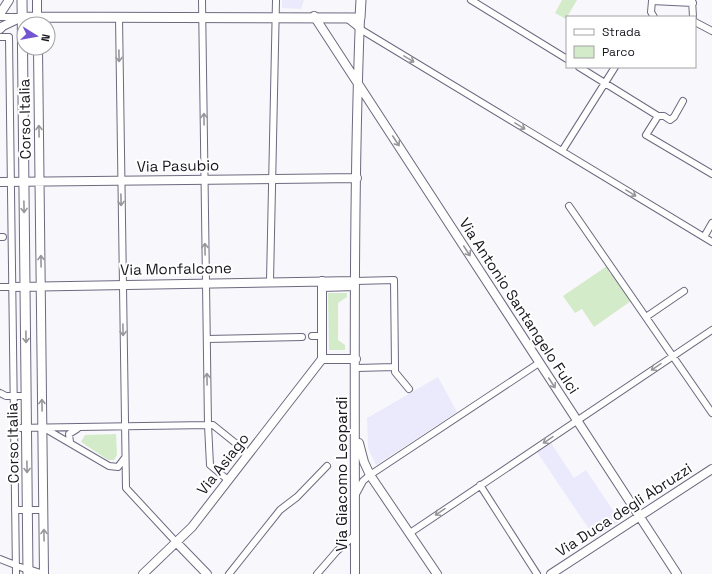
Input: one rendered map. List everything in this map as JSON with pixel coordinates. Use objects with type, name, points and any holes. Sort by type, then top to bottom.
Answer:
[{"type":"main road","points":[[0,14],[9,0]]},
{"type":"main road","name":"Corso Italia","points":[[22,0],[22,16]]},
{"type":"main road","points":[[37,0],[37,16]]},
{"type":"main road","points":[[56,19],[202,16],[344,17],[360,9],[357,80],[355,280]]},
{"type":"main road","name":"Via Antonio Santangelo Fulci","points":[[314,16],[677,574]]},
{"type":"main road","points":[[0,29],[16,20]]},
{"type":"main road","name":"Corso Italia","points":[[22,56],[28,572]]},
{"type":"main road","name":"Corso Italia","points":[[38,56],[44,574]]},
{"type":"main road","points":[[358,100],[369,100]]},
{"type":"main road","name":"Via Pasubio","points":[[0,182],[357,178]]},
{"type":"main road","name":"Via Monfalcone","points":[[12,287],[270,281],[312,281],[322,284],[355,280]]},
{"type":"main road","name":"Via Giacomo Leopardi","points":[[355,280],[355,574]]},
{"type":"main road","points":[[322,284],[322,336],[320,362],[356,367]]},
{"type":"main road","name":"Via Asiago","points":[[143,574],[192,527],[320,362]]},
{"type":"main road","points":[[356,433],[364,462],[370,475],[437,574]]},
{"type":"main road","name":"Via Duca degli Abruzzi","points":[[551,574],[712,469]]},
{"type":"main road","points":[[176,542],[205,573]]},
{"type":"main road","points":[[28,572],[40,574]]},
{"type":"street","points":[[202,0],[208,426],[210,465],[228,480]]},
{"type":"street","points":[[270,281],[276,0]]},
{"type":"street","points":[[471,0],[566,58]]},
{"type":"street","points":[[651,15],[650,0],[693,2],[693,16]]},
{"type":"street","points":[[0,17],[16,17]]},
{"type":"street","points":[[119,17],[126,488],[176,542]]},
{"type":"street","points":[[344,17],[360,29],[712,242]]},
{"type":"street","points":[[696,23],[712,31]]},
{"type":"street","points":[[0,37],[9,37],[16,574]]},
{"type":"street","points":[[581,68],[658,116],[664,116],[670,120],[674,117],[684,101]]},
{"type":"street","points":[[562,151],[614,68]]},
{"type":"street","points":[[658,116],[646,135],[712,174]]},
{"type":"street","points":[[570,206],[712,412]]},
{"type":"street","points":[[704,237],[712,223]]},
{"type":"street","points":[[355,280],[394,280],[395,372],[408,388]]},
{"type":"street","points":[[0,287],[12,287]]},
{"type":"street","points":[[646,317],[684,291]]},
{"type":"street","points":[[410,533],[712,330]]},
{"type":"street","points":[[207,339],[302,336]]},
{"type":"street","points":[[312,336],[322,336]]},
{"type":"street","points":[[356,494],[363,481],[370,475],[539,363]]},
{"type":"street","points":[[356,367],[395,367]]},
{"type":"street","points":[[0,393],[13,396],[26,396]]},
{"type":"street","points":[[14,428],[213,425],[249,454]]},
{"type":"street","points":[[70,442],[69,437],[71,431],[86,427]]},
{"type":"street","points":[[43,428],[70,442],[109,466],[118,466],[125,458]]},
{"type":"street","points":[[229,574],[280,510],[297,496],[327,466]]},
{"type":"street","points":[[480,485],[537,574]]},
{"type":"street","points":[[15,510],[44,510]]},
{"type":"street","points":[[317,574],[337,551],[355,535]]},
{"type":"street","points":[[0,559],[28,572]]},
{"type":"shaded area","points":[[282,0],[304,0],[301,9],[282,8]]},
{"type":"shaded area","points":[[438,377],[457,412],[376,465],[368,448],[367,417]]},
{"type":"shaded area","points":[[551,443],[574,478],[586,470],[620,521],[595,538],[537,452]]},
{"type":"green space","points":[[562,0],[577,0],[568,16],[566,16],[566,19],[555,13]]},
{"type":"green space","points":[[607,266],[610,274],[613,275],[631,301],[594,327],[582,309],[575,313],[563,296]]},
{"type":"green space","points":[[328,293],[347,293],[347,297],[338,303],[338,340],[345,345],[345,350],[329,350]]},
{"type":"green space","points":[[116,434],[117,455],[114,460],[108,460],[81,442],[85,435]]}]
